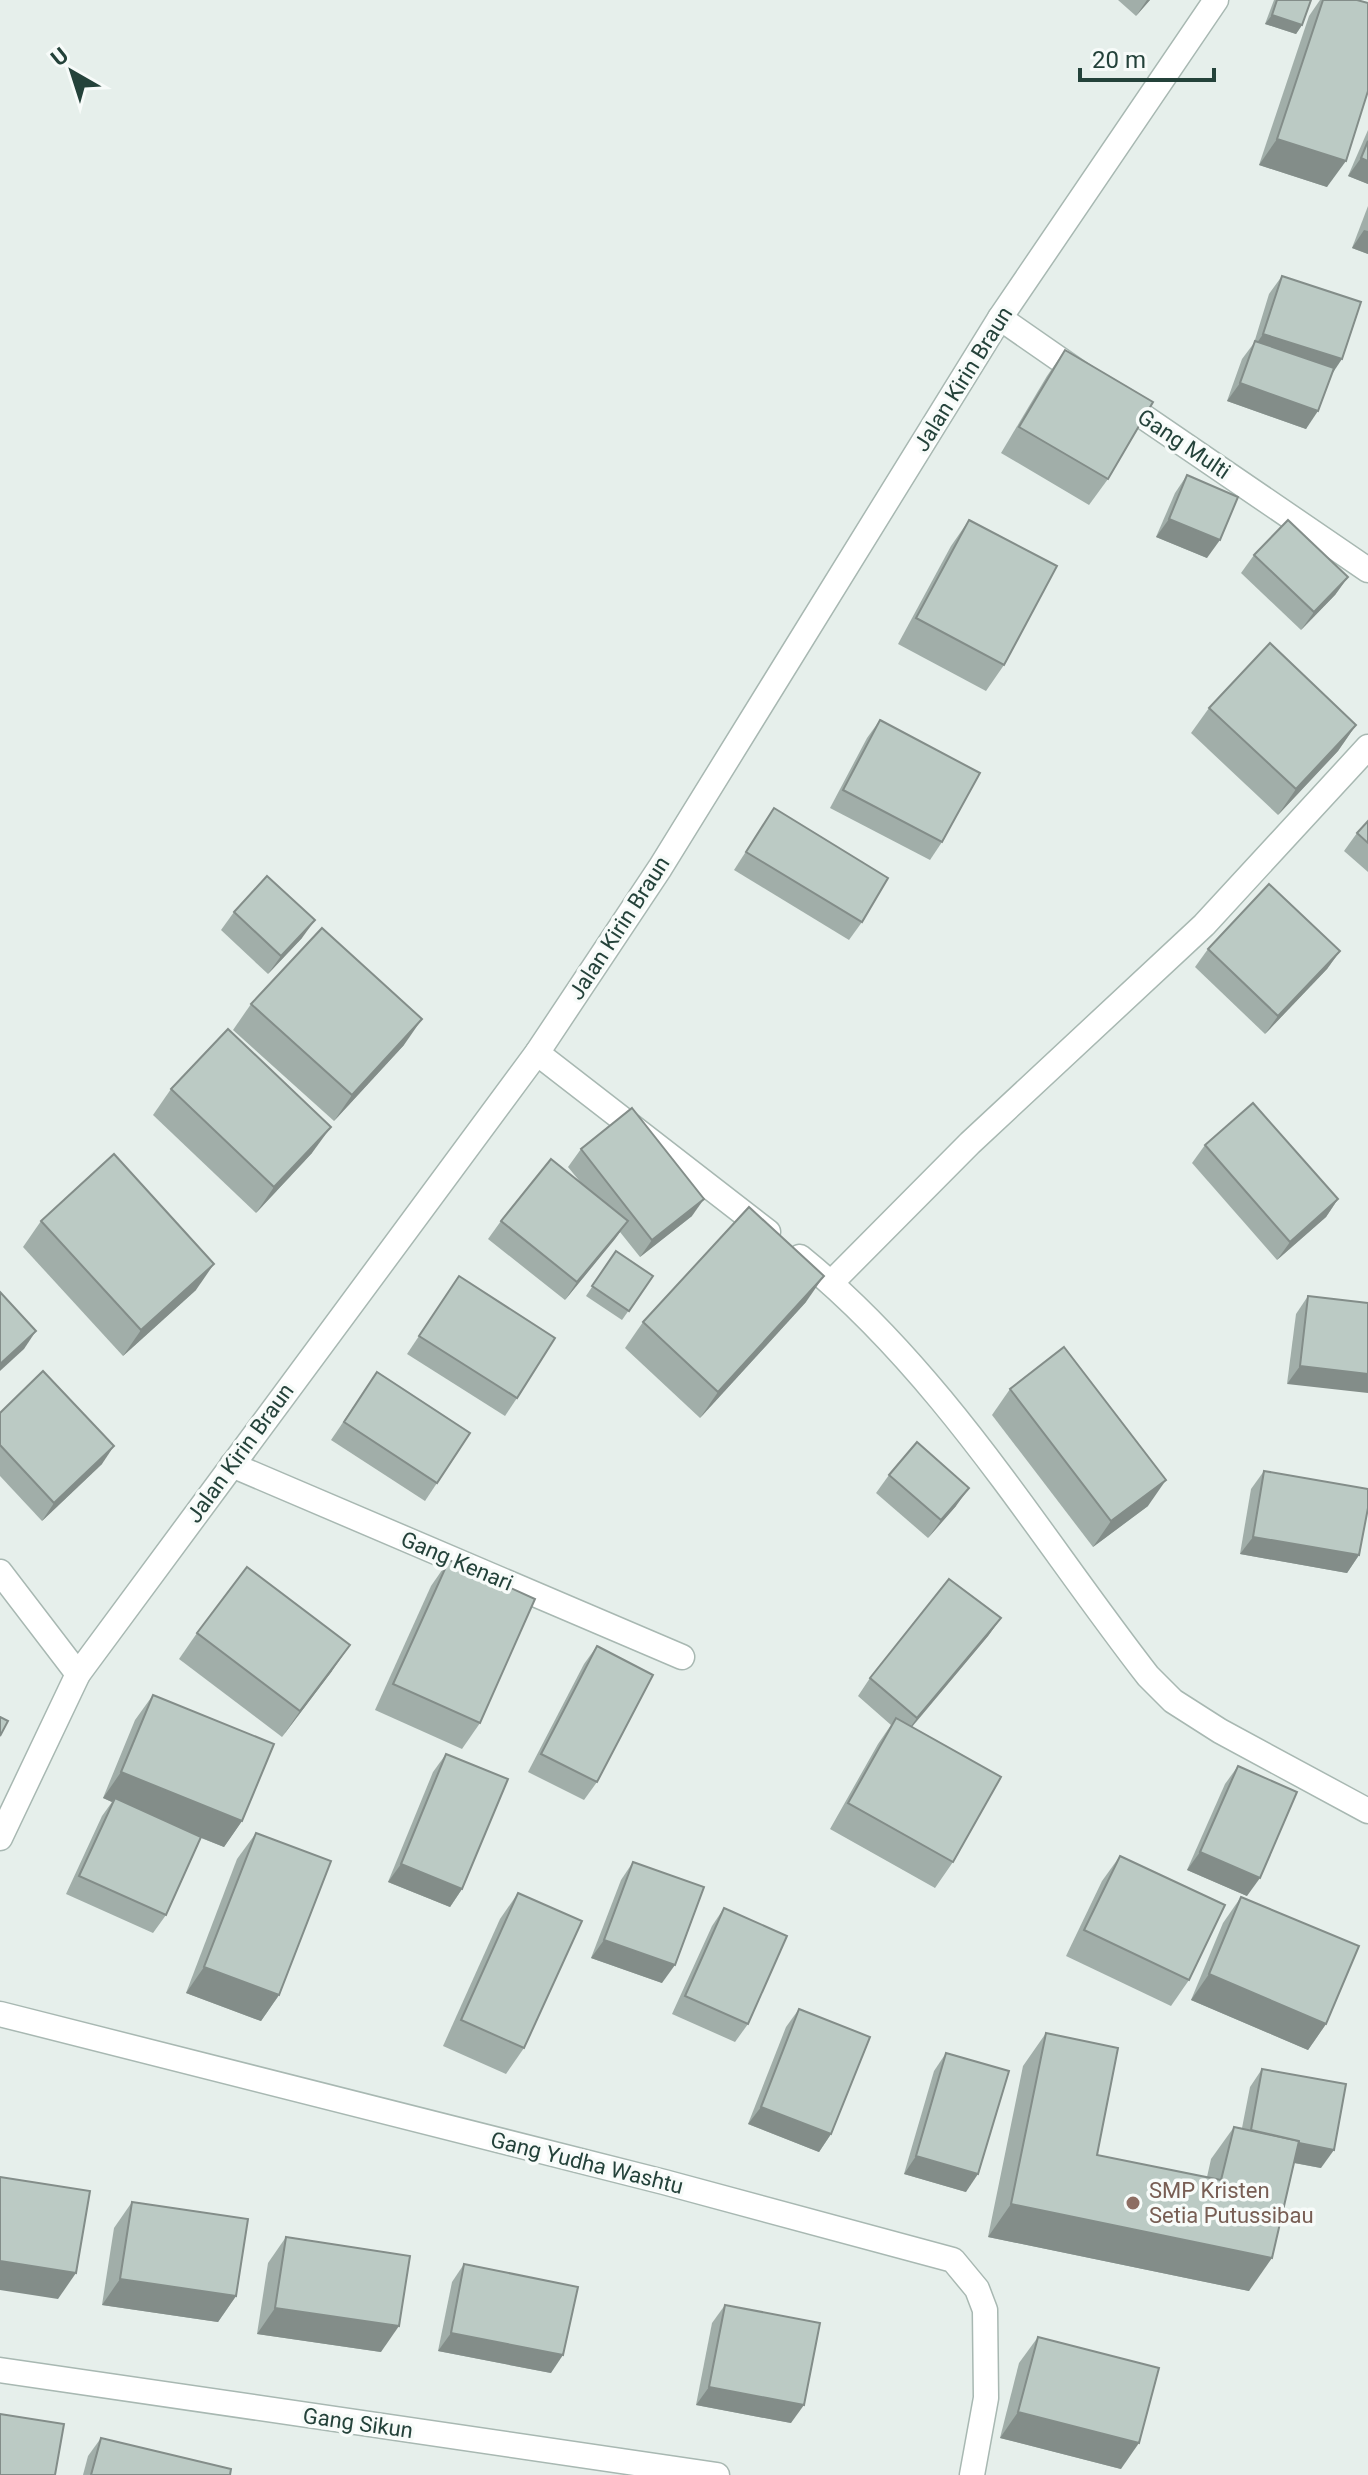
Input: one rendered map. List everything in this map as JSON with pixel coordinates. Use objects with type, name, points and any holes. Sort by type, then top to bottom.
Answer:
[{"type":"street","name":"Jalan Kirin Braun","points":[[0,1838],[78,1674],[537,1053],[660,868],[1000,318],[1216,0]]},
{"type":"street","name":"Gang Multi","points":[[1000,318],[1368,570]]},
{"type":"street","points":[[831,1283],[970,1143],[1204,925],[1368,747]]},
{"type":"street","points":[[537,1053],[831,1283],[898,1347],[998,1472],[1148,1676],[1173,1701],[1220,1731],[1366,1810]]},
{"type":"street","name":"Gang Kenari","points":[[232,1465],[682,1657]]},
{"type":"street","points":[[0,1572],[78,1674]]},
{"type":"street","name":"Gang Yudha Washtu","points":[[0,2014],[649,2178],[953,2260],[977,2289],[985,2310],[986,2398],[972,2475]]},
{"type":"street","name":"Gang Sikun","points":[[0,2370],[717,2475]]},
{"type":"building","points":[[1277,0],[1311,0],[1302,25],[1272,15]]},
{"type":"building","points":[[1323,0],[1368,3],[1368,91],[1346,161],[1277,139]]},
{"type":"building","points":[[1368,141],[1368,161],[1361,158]]},
{"type":"building","points":[[1282,276],[1361,302],[1342,359],[1263,334]]},
{"type":"building","points":[[1255,341],[1334,368],[1318,411],[1240,383]]},
{"type":"building","points":[[1065,350],[1153,402],[1108,479],[1019,427]]},
{"type":"building","points":[[1187,475],[1238,497],[1220,540],[1169,519]]},
{"type":"building","points":[[969,520],[1057,566],[1004,665],[916,618]]},
{"type":"building","points":[[1288,520],[1348,577],[1314,612],[1254,555]]},
{"type":"building","points":[[1270,643],[1356,725],[1296,789],[1209,708]]},
{"type":"building","points":[[880,720],[980,773],[942,842],[843,790]]},
{"type":"building","points":[[774,808],[888,878],[862,922],[746,852]]},
{"type":"building","points":[[1368,821],[1368,843],[1357,833]]},
{"type":"building","points":[[267,876],[315,920],[281,956],[234,912]]},
{"type":"building","points":[[1269,884],[1340,951],[1278,1016],[1208,949]]},
{"type":"building","points":[[322,928],[422,1019],[352,1095],[251,1004]]},
{"type":"building","points":[[228,1029],[331,1127],[274,1187],[171,1089]]},
{"type":"building","points":[[1253,1103],[1338,1199],[1290,1242],[1205,1145]]},
{"type":"building","points":[[632,1108],[704,1199],[652,1240],[581,1149]]},
{"type":"building","points":[[114,1154],[214,1264],[141,1330],[41,1221]]},
{"type":"building","points":[[551,1159],[628,1221],[577,1282],[501,1221]]},
{"type":"building","points":[[749,1207],[824,1276],[718,1392],[643,1322]]},
{"type":"building","points":[[616,1251],[653,1276],[629,1311],[592,1286]]},
{"type":"building","points":[[459,1276],[555,1338],[517,1398],[419,1336]]},
{"type":"building","points":[[0,1292],[36,1331],[0,1364]]},
{"type":"building","points":[[1308,1296],[1368,1303],[1368,1374],[1300,1366]]},
{"type":"building","points":[[1064,1347],[1166,1480],[1111,1521],[1010,1389]]},
{"type":"building","points":[[43,1371],[114,1446],[54,1503],[0,1445],[0,1413]]},
{"type":"building","points":[[377,1372],[470,1433],[437,1483],[344,1422]]},
{"type":"building","points":[[917,1442],[969,1488],[941,1520],[889,1475]]},
{"type":"building","points":[[1264,1471],[1368,1489],[1368,1508],[1359,1555],[1253,1537]]},
{"type":"building","points":[[449,1560],[535,1599],[480,1723],[393,1684]]},
{"type":"building","points":[[247,1567],[350,1645],[300,1711],[197,1633]]},
{"type":"building","points":[[949,1579],[1001,1618],[917,1718],[870,1678]]},
{"type":"building","points":[[597,1646],[653,1675],[597,1782],[541,1754]]},
{"type":"building","points":[[153,1695],[274,1744],[242,1821],[121,1772]]},
{"type":"building","points":[[0,1717],[8,1721],[0,1736]]},
{"type":"building","points":[[896,1718],[1001,1777],[953,1862],[848,1803]]},
{"type":"building","points":[[446,1754],[508,1779],[462,1889],[401,1864]]},
{"type":"building","points":[[1238,1766],[1297,1792],[1260,1878],[1200,1852]]},
{"type":"building","points":[[115,1798],[201,1837],[166,1915],[79,1876]]},
{"type":"building","points":[[256,1833],[331,1861],[279,1995],[204,1967]]},
{"type":"building","points":[[1120,1856],[1225,1905],[1189,1980],[1084,1930]]},
{"type":"building","points":[[633,1862],[704,1887],[675,1965],[604,1940]]},
{"type":"building","points":[[518,1893],[582,1921],[524,2048],[461,2020]]},
{"type":"building","points":[[1241,1897],[1359,1946],[1326,2024],[1209,1974]]},
{"type":"building","points":[[724,1908],[787,1936],[748,2024],[685,1996]]},
{"type":"building","points":[[799,2009],[870,2037],[831,2134],[761,2107]]},
{"type":"building","points":[[1046,2033],[1118,2048],[1097,2155],[1221,2180],[1234,2127],[1299,2141],[1272,2258],[1011,2204]]},
{"type":"building","points":[[946,2053],[1009,2071],[978,2174],[916,2156]]},
{"type":"building","points":[[1262,2069],[1346,2084],[1334,2150],[1251,2130]]},
{"type":"building","points":[[0,2177],[90,2191],[76,2273],[0,2261]]},
{"type":"building","points":[[132,2202],[248,2219],[236,2296],[120,2279]]},
{"type":"building","points":[[286,2237],[410,2256],[399,2326],[275,2308]]},
{"type":"building","points":[[464,2264],[578,2287],[563,2355],[451,2333]]},
{"type":"building","points":[[725,2305],[820,2323],[804,2405],[709,2387]]},
{"type":"building","points":[[1038,2337],[1159,2368],[1139,2443],[1018,2412]]},
{"type":"building","points":[[0,2414],[64,2424],[55,2475],[0,2475]]},
{"type":"building","points":[[101,2438],[231,2469],[230,2475],[91,2475]]},
{"type":"place","name":"SMP Kristen Setia Putussibau","points":[[1133,2203]]}]
